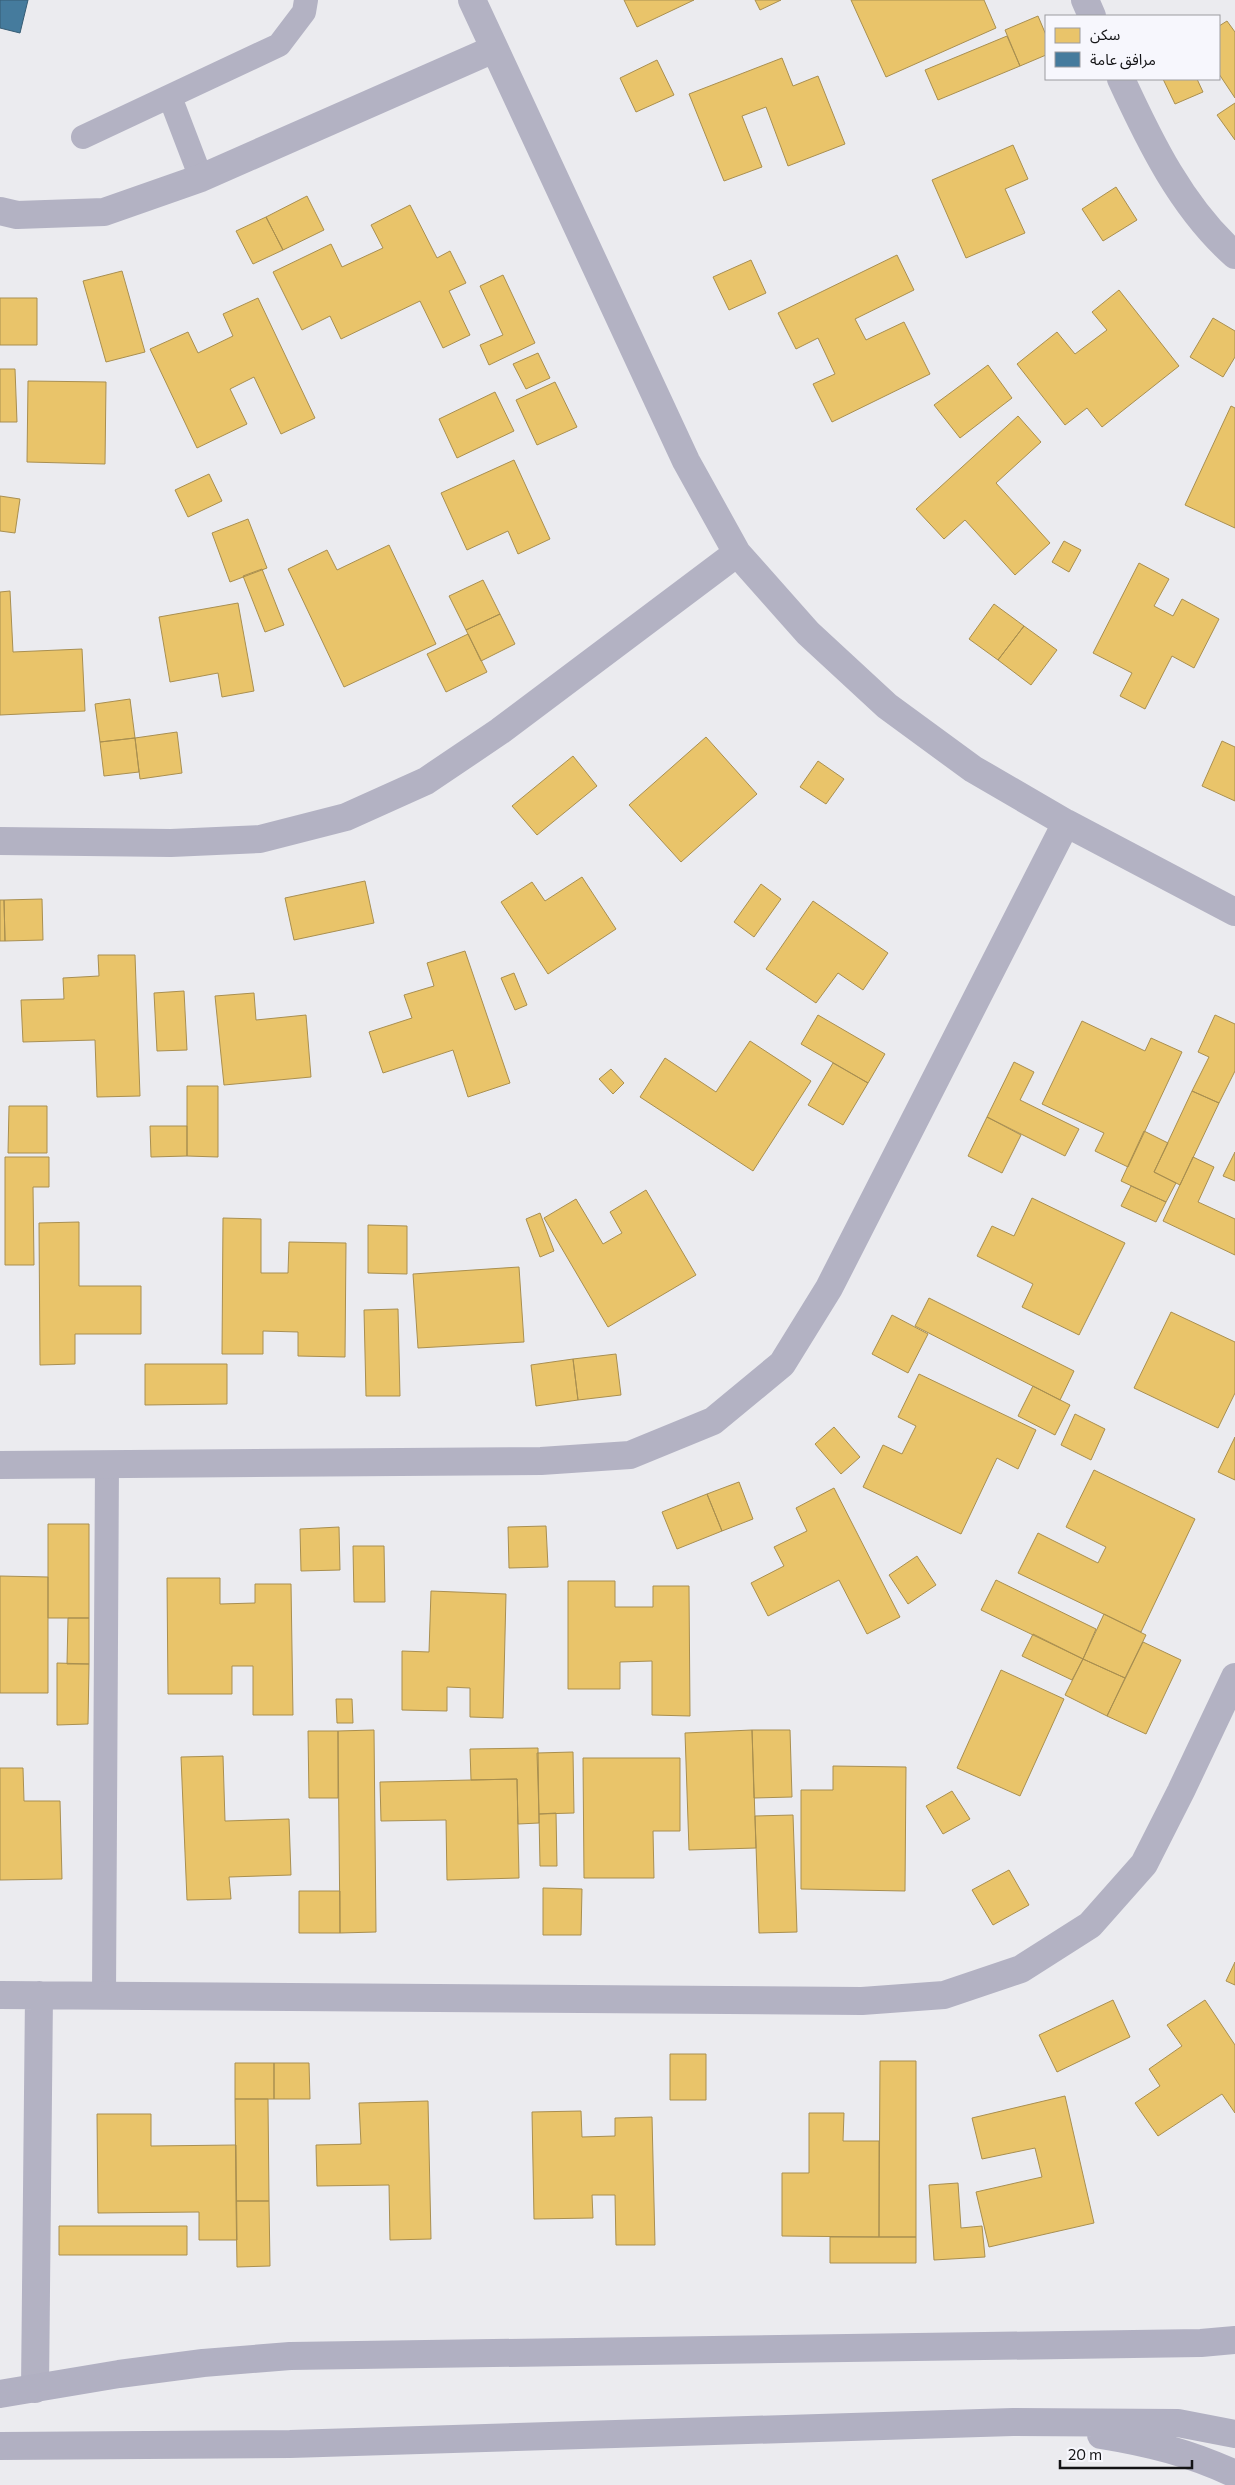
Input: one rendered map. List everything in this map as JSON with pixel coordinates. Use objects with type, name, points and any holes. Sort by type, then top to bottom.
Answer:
[{"type":"street","points":[[472,0],[686,461],[737,553],[808,634],[887,706],[973,769],[1066,823],[1235,912]]},
{"type":"street","points":[[1085,0],[1092,15]]},
{"type":"street","points":[[0,211],[17,215],[104,212],[201,178],[494,49]]},
{"type":"street","points":[[1122,80],[1173,182],[1222,243],[1235,255]]},
{"type":"street","points":[[0,841],[171,844],[260,838],[346,817],[435,776],[500,731],[737,553]]},
{"type":"street","points":[[0,1465],[541,1461],[630,1455],[713,1421],[782,1364],[830,1288],[1066,823]]},
{"type":"street","points":[[0,1995],[862,2001],[944,1995],[1021,1969],[1090,1925],[1144,1864],[1181,1792],[1235,1677]]},
{"type":"street","points":[[36,2389],[39,1995]]},
{"type":"street","points":[[0,2394],[118,2374],[203,2363],[290,2356],[1201,2343],[1235,2340]]},
{"type":"street","points":[[1013,2422],[1158,2446],[1199,2457],[1235,2474]]},
{"type":"street","points":[[0,2446],[290,2444],[1013,2422],[1178,2423],[1235,2434]]},
{"type":"lane","points":[[83,137],[279,45],[304,12],[306,0]]},
{"type":"lane","points":[[170,97],[201,178]]},
{"type":"lane","points":[[104,1996],[107,1464]]},
{"type":"building: سكن","points":[[624,0],[694,0],[637,27]]},
{"type":"building: سكن","points":[[755,0],[781,0],[760,10]]},
{"type":"building: سكن","points":[[851,0],[984,0],[996,28],[886,77]]},
{"type":"building: سكن","points":[[1038,16],[1045,33],[1045,55],[1020,66],[1005,30]]},
{"type":"building: سكن","points":[[1227,21],[1235,32],[1235,98],[1220,76],[1220,25]]},
{"type":"building: سكن","points":[[1007,36],[1020,66],[938,100],[925,70]]},
{"type":"building: سكن","points":[[782,58],[793,86],[818,76],[845,144],[788,166],[766,107],[742,116],[762,167],[724,181],[689,94]]},
{"type":"building: سكن","points":[[657,60],[674,95],[636,112],[620,78]]},
{"type":"building: سكن","points":[[1163,80],[1197,80],[1203,92],[1175,104]]},
{"type":"building: سكن","points":[[1235,103],[1235,140],[1217,115]]},
{"type":"building: سكن","points":[[1013,145],[1028,179],[1005,189],[1025,233],[966,258],[932,180]]},
{"type":"building: سكن","points":[[1116,187],[1137,220],[1103,241],[1082,209]]},
{"type":"building: سكن","points":[[307,196],[324,230],[283,250],[266,217]]},
{"type":"building: سكن","points":[[410,205],[437,258],[450,251],[466,283],[449,291],[470,335],[443,348],[420,301],[341,339],[330,316],[302,330],[273,272],[331,244],[342,267],[383,248],[371,225]]},
{"type":"building: سكن","points":[[266,217],[283,250],[253,264],[236,231]]},
{"type":"building: سكن","points":[[897,255],[914,290],[855,319],[866,340],[904,322],[930,374],[832,422],[813,384],[835,374],[818,338],[796,349],[778,313]]},
{"type":"building: سكن","points":[[751,260],[766,293],[729,310],[713,277]]},
{"type":"building: سكن","points":[[122,271],[145,352],[106,362],[83,281]]},
{"type":"building: سكن","points":[[503,275],[535,343],[489,365],[480,345],[503,335],[480,286]]},
{"type":"building: سكن","points":[[1119,290],[1179,366],[1102,427],[1087,408],[1065,425],[1017,364],[1057,332],[1075,354],[1107,330],[1092,312]]},
{"type":"building: سكن","points":[[0,298],[37,298],[37,345],[0,345]]},
{"type":"building: سكن","points":[[258,298],[315,418],[281,434],[254,377],[230,389],[247,424],[197,448],[150,349],[188,332],[198,353],[233,336],[223,314]]},
{"type":"building: سكن","points":[[1213,318],[1235,331],[1235,357],[1223,377],[1190,357]]},
{"type":"building: سكن","points":[[538,353],[550,378],[526,389],[513,364]]},
{"type":"building: سكن","points":[[988,365],[1012,398],[960,438],[934,405]]},
{"type":"building: سكن","points":[[0,369],[15,369],[17,422],[0,422]]},
{"type":"building: سكن","points":[[28,381],[106,382],[105,464],[27,462]]},
{"type":"building: سكن","points":[[555,382],[577,427],[537,445],[516,400]]},
{"type":"building: سكن","points":[[495,392],[514,431],[457,458],[439,419]]},
{"type":"building: سكن","points":[[1231,406],[1235,408],[1235,528],[1185,505]]},
{"type":"building: سكن","points":[[1018,416],[1041,442],[996,483],[1050,543],[1015,575],[965,520],[944,539],[916,509]]},
{"type":"building: سكن","points":[[514,460],[550,539],[518,554],[508,531],[467,550],[441,493]]},
{"type":"building: سكن","points":[[209,474],[222,501],[188,517],[175,490]]},
{"type":"building: سكن","points":[[0,496],[20,499],[15,533],[0,531]]},
{"type":"building: سكن","points":[[248,519],[267,568],[230,582],[212,533]]},
{"type":"building: سكن","points":[[1064,541],[1081,550],[1069,572],[1052,562]]},
{"type":"building: سكن","points":[[389,545],[436,644],[344,687],[288,569],[327,550],[337,570]]},
{"type":"building: سكن","points":[[1139,563],[1169,579],[1154,606],[1173,616],[1182,599],[1219,619],[1194,668],[1172,656],[1145,709],[1120,696],[1132,673],[1093,653]]},
{"type":"building: سكن","points":[[262,569],[284,625],[265,632],[243,576]]},
{"type":"building: سكن","points":[[483,580],[500,614],[466,630],[449,596]]},
{"type":"building: سكن","points":[[10,591],[13,652],[82,649],[85,711],[0,715],[0,592]]},
{"type":"building: سكن","points":[[238,603],[254,691],[222,697],[218,673],[170,682],[159,617]]},
{"type":"building: سكن","points":[[994,604],[1024,626],[998,660],[969,639]]},
{"type":"building: سكن","points":[[500,614],[515,644],[481,661],[466,630]]},
{"type":"building: سكن","points":[[1024,626],[1057,650],[1031,685],[998,660]]},
{"type":"building: سكن","points":[[468,634],[487,672],[446,692],[427,654]]},
{"type":"building: سكن","points":[[130,699],[135,738],[100,742],[95,704]]},
{"type":"building: سكن","points":[[177,732],[182,773],[140,779],[135,738]]},
{"type":"building: سكن","points":[[706,737],[757,794],[681,862],[629,805]]},
{"type":"building: سكن","points":[[135,738],[139,772],[104,776],[100,742]]},
{"type":"building: سكن","points":[[1222,741],[1235,747],[1235,801],[1202,786]]},
{"type":"building: سكن","points":[[573,756],[597,786],[537,835],[512,806]]},
{"type":"building: سكن","points":[[818,761],[844,779],[826,804],[800,787]]},
{"type":"building: سكن","points":[[582,877],[616,929],[548,974],[501,902],[532,882],[545,901]]},
{"type":"building: سكن","points":[[365,881],[374,923],[294,940],[285,898]]},
{"type":"building: سكن","points":[[761,884],[781,899],[754,937],[734,922]]},
{"type":"building: سكن","points":[[42,899],[43,940],[5,941],[4,900]]},
{"type":"building: سكن","points":[[0,900],[4,900],[5,941],[0,941]]},
{"type":"building: سكن","points":[[813,901],[888,953],[863,990],[838,973],[816,1003],[766,969]]},
{"type":"building: سكن","points":[[465,951],[510,1083],[468,1097],[453,1050],[383,1073],[369,1032],[412,1018],[404,995],[434,986],[427,963]]},
{"type":"building: سكن","points":[[98,955],[135,955],[140,1096],[97,1097],[95,1040],[23,1042],[21,1000],[64,999],[63,978],[99,976]]},
{"type":"building: سكن","points":[[514,973],[527,1005],[515,1010],[501,978]]},
{"type":"building: سكن","points":[[184,991],[187,1050],[157,1051],[154,993]]},
{"type":"building: سكن","points":[[254,993],[256,1020],[306,1015],[311,1077],[224,1085],[215,996]]},
{"type":"building: سكن","points":[[818,1015],[885,1054],[868,1083],[801,1044]]},
{"type":"building: سكن","points":[[1215,1015],[1235,1024],[1235,1071],[1219,1103],[1192,1091],[1209,1057],[1198,1052]]},
{"type":"building: سكن","points":[[1082,1021],[1145,1051],[1151,1038],[1182,1052],[1128,1167],[1095,1151],[1104,1133],[1042,1104]]},
{"type":"building: سكن","points":[[750,1041],[811,1081],[753,1171],[640,1097],[665,1058],[716,1092]]},
{"type":"building: سكن","points":[[1014,1062],[1034,1072],[1020,1100],[1079,1129],[1065,1156],[987,1117]]},
{"type":"building: سكن","points":[[833,1063],[868,1083],[843,1125],[808,1105]]},
{"type":"building: سكن","points":[[611,1069],[624,1083],[613,1094],[599,1079]]},
{"type":"building: سكن","points":[[187,1086],[218,1086],[218,1157],[187,1156]]},
{"type":"building: سكن","points":[[1192,1091],[1219,1103],[1180,1185],[1154,1172]]},
{"type":"building: سكن","points":[[9,1106],[47,1106],[47,1153],[8,1153]]},
{"type":"building: سكن","points":[[987,1117],[1021,1135],[1002,1173],[968,1156]]},
{"type":"building: سكن","points":[[150,1126],[187,1126],[187,1156],[151,1157]]},
{"type":"building: سكن","points":[[1144,1131],[1168,1143],[1154,1172],[1176,1183],[1166,1202],[1121,1181]]},
{"type":"building: سكن","points":[[1235,1152],[1235,1181],[1223,1176]]},
{"type":"building: سكن","points":[[5,1157],[49,1157],[49,1187],[33,1187],[34,1265],[5,1265]]},
{"type":"building: سكن","points":[[1193,1157],[1214,1167],[1198,1202],[1235,1219],[1235,1255],[1163,1221]]},
{"type":"building: سكن","points":[[1131,1186],[1166,1202],[1156,1222],[1121,1206]]},
{"type":"building: سكن","points":[[646,1190],[696,1275],[608,1327],[544,1218],[576,1199],[603,1244],[622,1233],[610,1212]]},
{"type":"building: سكن","points":[[1032,1198],[1125,1243],[1079,1335],[1022,1307],[1033,1284],[977,1256],[992,1226],[1014,1236]]},
{"type":"building: سكن","points":[[540,1213],[554,1251],[540,1257],[526,1219]]},
{"type":"building: سكن","points":[[223,1218],[261,1219],[261,1273],[288,1273],[289,1242],[346,1243],[345,1357],[298,1356],[298,1332],[263,1331],[263,1354],[222,1354]]},
{"type":"building: سكن","points":[[79,1222],[79,1286],[141,1286],[141,1334],[75,1334],[75,1364],[40,1365],[39,1223]]},
{"type":"building: سكن","points":[[368,1225],[407,1226],[407,1274],[368,1273]]},
{"type":"building: سكن","points":[[519,1267],[524,1342],[418,1348],[413,1274]]},
{"type":"building: سكن","points":[[929,1298],[1074,1371],[1060,1400],[915,1326]]},
{"type":"building: سكن","points":[[398,1309],[400,1396],[366,1396],[364,1310]]},
{"type":"building: سكن","points":[[1171,1312],[1235,1342],[1235,1393],[1218,1428],[1134,1388]]},
{"type":"building: سكن","points":[[892,1315],[928,1334],[908,1373],[872,1354]]},
{"type":"building: سكن","points":[[616,1354],[621,1395],[578,1400],[573,1359]]},
{"type":"building: سكن","points":[[573,1359],[578,1400],[536,1406],[531,1365]]},
{"type":"building: سكن","points":[[145,1364],[227,1364],[227,1404],[145,1405]]},
{"type":"building: سكن","points":[[919,1374],[1036,1430],[1018,1469],[997,1458],[961,1534],[863,1487],[883,1445],[902,1454],[916,1426],[898,1417]]},
{"type":"building: سكن","points":[[1033,1386],[1070,1405],[1055,1435],[1018,1416]]},
{"type":"building: سكن","points":[[1075,1414],[1105,1429],[1091,1460],[1061,1445]]},
{"type":"building: سكن","points":[[834,1427],[860,1457],[841,1474],[815,1444]]},
{"type":"building: سكن","points":[[1235,1437],[1235,1480],[1218,1472]]},
{"type":"building: سكن","points":[[1094,1470],[1195,1519],[1141,1632],[1018,1573],[1038,1533],[1098,1563],[1106,1547],[1066,1527]]},
{"type":"building: سكن","points":[[739,1482],[753,1519],[722,1531],[707,1494]]},
{"type":"building: سكن","points":[[834,1488],[900,1617],[867,1634],[839,1580],[768,1616],[751,1583],[784,1566],[774,1547],[807,1531],[796,1508]]},
{"type":"building: سكن","points":[[707,1494],[722,1531],[677,1549],[662,1512]]},
{"type":"building: سكن","points":[[48,1524],[89,1524],[89,1618],[48,1618]]},
{"type":"building: سكن","points":[[546,1526],[548,1567],[509,1568],[508,1527]]},
{"type":"building: سكن","points":[[339,1527],[340,1570],[301,1571],[300,1529]]},
{"type":"building: سكن","points":[[353,1546],[384,1546],[385,1602],[354,1602]]},
{"type":"building: سكن","points":[[917,1556],[936,1585],[908,1604],[889,1575]]},
{"type":"building: سكن","points":[[0,1576],[48,1577],[48,1693],[0,1693]]},
{"type":"building: سكن","points":[[167,1578],[220,1578],[220,1604],[255,1603],[255,1584],[291,1584],[293,1715],[253,1715],[253,1666],[232,1666],[232,1694],[168,1694]]},
{"type":"building: سكن","points":[[996,1580],[1096,1629],[1083,1659],[981,1610]]},
{"type":"building: سكن","points":[[568,1581],[615,1581],[615,1607],[653,1607],[653,1586],[689,1586],[690,1716],[652,1715],[652,1661],[620,1662],[620,1689],[568,1689]]},
{"type":"building: سكن","points":[[431,1591],[506,1594],[503,1718],[470,1717],[470,1688],[447,1687],[447,1711],[402,1710],[402,1651],[429,1652]]},
{"type":"building: سكن","points":[[1104,1614],[1146,1635],[1125,1678],[1083,1659]]},
{"type":"building: سكن","points":[[68,1618],[89,1618],[89,1664],[67,1664]]},
{"type":"building: سكن","points":[[1033,1634],[1083,1659],[1072,1680],[1022,1656]]},
{"type":"building: سكن","points":[[1143,1642],[1181,1660],[1146,1734],[1107,1716]]},
{"type":"building: سكن","points":[[1083,1659],[1125,1678],[1107,1716],[1065,1695]]},
{"type":"building: سكن","points":[[57,1663],[89,1664],[88,1724],[57,1725]]},
{"type":"building: سكن","points":[[1001,1670],[1064,1699],[1020,1796],[957,1768]]},
{"type":"building: سكن","points":[[336,1699],[352,1699],[353,1723],[337,1723]]},
{"type":"building: سكن","points":[[374,1730],[376,1932],[340,1933],[338,1731]]},
{"type":"building: سكن","points":[[752,1730],[790,1730],[792,1797],[754,1798]]},
{"type":"building: سكن","points":[[752,1730],[756,1848],[689,1850],[685,1733]]},
{"type":"building: سكن","points":[[308,1731],[338,1731],[338,1798],[309,1798]]},
{"type":"building: سكن","points":[[538,1748],[539,1823],[518,1824],[517,1779],[471,1780],[470,1749]]},
{"type":"building: سكن","points":[[573,1752],[574,1813],[539,1814],[537,1753]]},
{"type":"building: سكن","points":[[223,1756],[225,1821],[289,1819],[291,1875],[229,1877],[231,1899],[187,1900],[181,1757]]},
{"type":"building: سكن","points":[[583,1758],[680,1758],[680,1831],[653,1831],[654,1878],[584,1878]]},
{"type":"building: سكن","points":[[833,1766],[906,1767],[905,1891],[801,1889],[801,1790],[833,1790]]},
{"type":"building: سكن","points":[[0,1768],[23,1768],[24,1801],[60,1801],[62,1879],[0,1880]]},
{"type":"building: سكن","points":[[517,1779],[519,1878],[447,1880],[446,1820],[381,1821],[380,1782]]},
{"type":"building: سكن","points":[[952,1791],[970,1819],[943,1834],[926,1806]]},
{"type":"building: سكن","points":[[556,1813],[557,1866],[540,1866],[539,1814]]},
{"type":"building: سكن","points":[[793,1815],[797,1932],[759,1933],[755,1816]]},
{"type":"building: سكن","points":[[1009,1870],[1029,1905],[993,1925],[972,1890]]},
{"type":"building: سكن","points":[[543,1888],[582,1889],[581,1935],[543,1935]]},
{"type":"building: سكن","points":[[299,1891],[340,1891],[340,1933],[299,1933]]},
{"type":"building: سكن","points":[[1235,1962],[1235,1985],[1226,1981]]},
{"type":"building: سكن","points":[[1113,2000],[1130,2037],[1057,2072],[1039,2035]]},
{"type":"building: سكن","points":[[1205,2000],[1235,2045],[1235,2113],[1222,2094],[1158,2136],[1135,2103],[1160,2086],[1149,2069],[1182,2046],[1167,2025]]},
{"type":"building: سكن","points":[[670,2054],[706,2054],[706,2100],[670,2100]]},
{"type":"building: سكن","points":[[880,2061],[916,2061],[916,2237],[879,2237]]},
{"type":"building: سكن","points":[[235,2063],[274,2063],[274,2099],[235,2099]]},
{"type":"building: سكن","points":[[274,2063],[309,2063],[310,2099],[274,2099]]},
{"type":"building: سكن","points":[[1065,2096],[1094,2223],[989,2247],[976,2192],[1042,2177],[1035,2148],[982,2159],[972,2118]]},
{"type":"building: سكن","points":[[235,2099],[268,2099],[269,2201],[236,2201]]},
{"type":"building: سكن","points":[[428,2101],[431,2239],[390,2240],[389,2185],[317,2186],[316,2145],[361,2144],[359,2103]]},
{"type":"building: سكن","points":[[581,2111],[582,2137],[615,2136],[615,2118],[652,2117],[655,2245],[616,2245],[615,2195],[592,2195],[593,2218],[534,2219],[532,2112]]},
{"type":"building: سكن","points":[[809,2113],[844,2113],[843,2141],[879,2141],[879,2237],[782,2236],[782,2173],[809,2173]]},
{"type":"building: سكن","points":[[97,2114],[151,2114],[151,2146],[236,2145],[237,2240],[199,2240],[199,2212],[98,2213]]},
{"type":"building: سكن","points":[[958,2183],[961,2228],[982,2226],[985,2257],[934,2260],[929,2185]]},
{"type":"building: سكن","points":[[236,2201],[269,2201],[270,2266],[237,2267]]},
{"type":"building: سكن","points":[[59,2226],[187,2226],[187,2255],[59,2255]]},
{"type":"building: سكن","points":[[830,2237],[916,2237],[916,2263],[830,2263]]},
{"type":"building: مرافق عامة","points":[[0,0],[28,0],[20,33],[0,28]]}]
